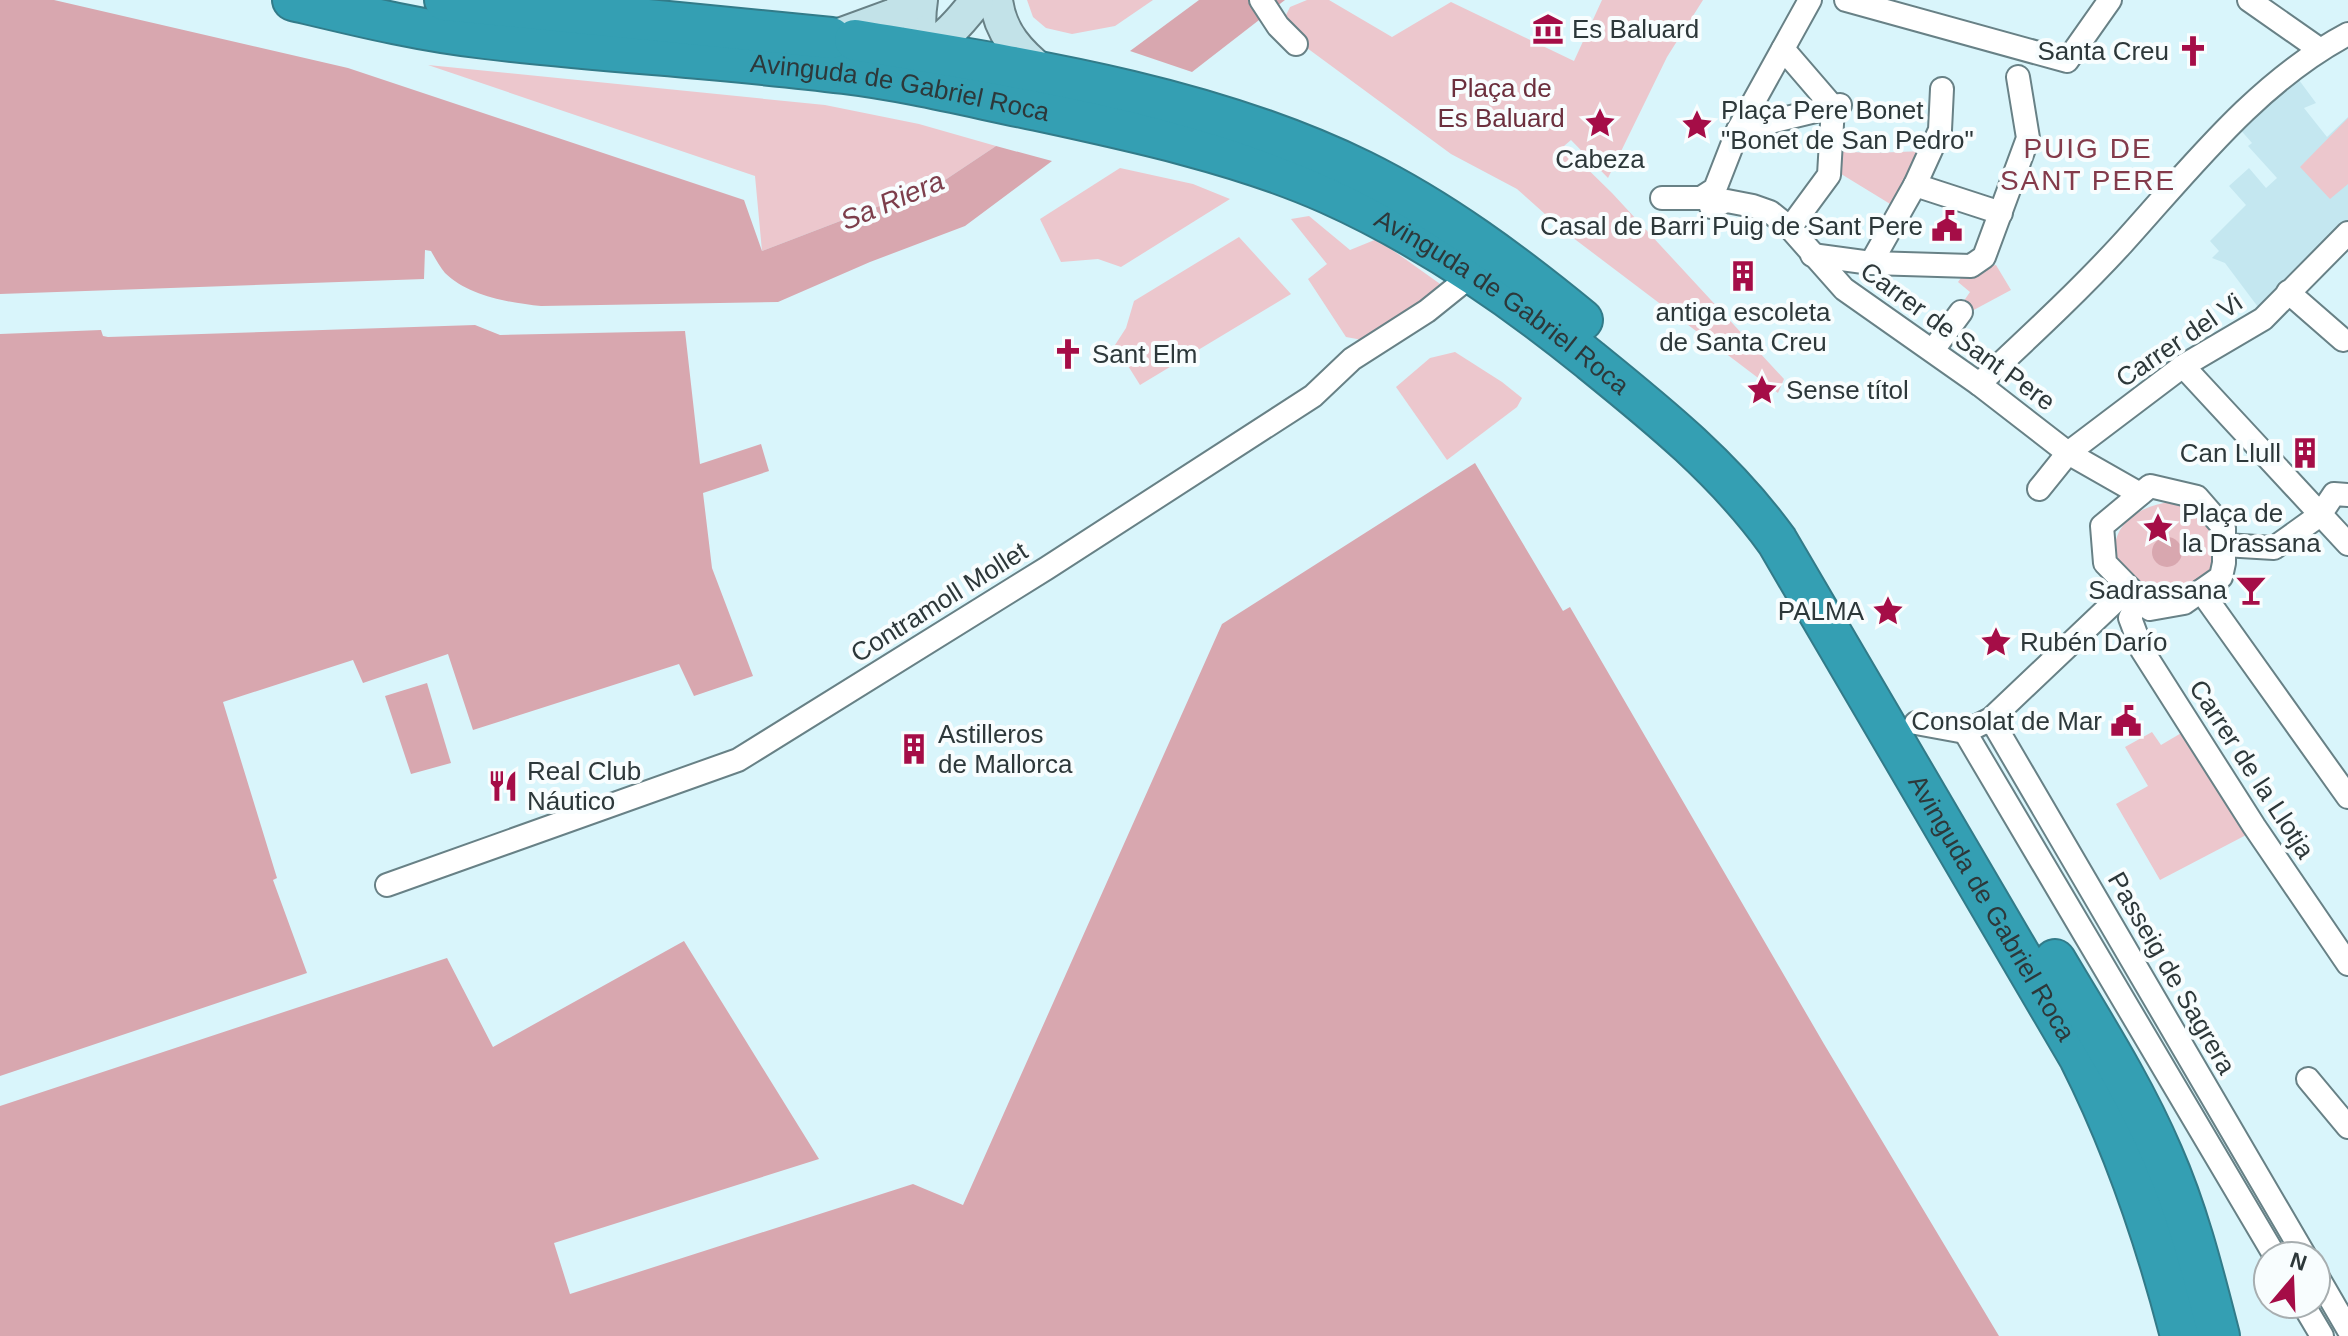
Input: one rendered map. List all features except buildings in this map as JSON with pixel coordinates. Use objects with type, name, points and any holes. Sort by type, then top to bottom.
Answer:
[{"type":"highway","name":"Avinguda de Gabriel Roca","points":[[293,0],[414,27],[483,38],[925,52],[1044,73],[1191,109],[1302,145],[1386,183],[1473,256],[1549,327],[1670,425],[1727,480],[1777,541],[2086,1070],[2120,1142],[2143,1203],[2210,1334]]},
{"type":"highway","name":"Avinguda de Gabriel Roca","points":[[445,0],[559,7],[845,51],[969,95],[1131,132],[1279,174],[1327,193],[1405,232],[1473,256],[1516,267],[1711,428],[1763,482],[1810,544],[2139,1105],[2161,1151],[2189,1225],[2210,1334]]},
{"type":"main road","points":[[845,51],[886,19],[920,0]]},
{"type":"main road","points":[[920,0],[919,29],[925,52],[934,66],[969,95]]},
{"type":"main road","points":[[925,52],[958,24],[977,0]]},
{"type":"main road","points":[[996,0],[1007,36],[1044,73]]},
{"type":"street","points":[[1261,0],[1278,26],[1296,44]]},
{"type":"street","points":[[1662,198],[1701,198],[1715,189],[1738,130],[1810,0]]},
{"type":"street","points":[[1846,0],[2067,61],[2110,0]]},
{"type":"street","points":[[2249,0],[2319,49]]},
{"type":"street","points":[[1979,384],[2073,297],[2240,115],[2319,49],[2348,34]]},
{"type":"street","points":[[1783,49],[1836,106],[1829,175],[1790,228]]},
{"type":"street","points":[[1812,255],[1871,263],[1971,266],[1984,257],[2028,138],[2018,77]]},
{"type":"street","points":[[1871,263],[1915,185],[1940,130],[1942,89]]},
{"type":"street","points":[[1738,130],[1836,106]]},
{"type":"street","points":[[1915,185],[2001,213]]},
{"type":"street","name":"Carrer de Sant Pere","points":[[1711,207],[1727,201],[1770,212],[1790,228],[1844,289],[1933,350],[2068,453],[2140,494]]},
{"type":"street","name":"Carrer del Vi","points":[[2039,489],[2068,453],[2183,366],[2263,319],[2348,233]]},
{"type":"street","name":"Contramoll Mollet","points":[[387,885],[738,760],[1047,568],[1313,396],[1352,359],[1427,311],[1473,256]]},
{"type":"street","points":[[2288,292],[2343,340]]},
{"type":"street","points":[[1933,350],[1961,312]]},
{"type":"street","points":[[2183,366],[2348,544]]},
{"type":"street","points":[[2150,486],[2197,497],[2224,528],[2221,577],[2184,603],[2150,609],[2105,563],[2102,526],[2140,494],[2150,486]]},
{"type":"street","points":[[2224,545],[2274,548],[2320,515],[2334,494],[2348,495]]},
{"type":"street","points":[[2201,591],[2348,797]]},
{"type":"street","points":[[1916,723],[1965,732],[1991,719],[2134,593]]},
{"type":"street","name":"Carrer de la Llotja","points":[[2134,593],[2130,618],[2142,650],[2254,826],[2348,964]]},
{"type":"street","name":"Passeig de Sagrera","points":[[1991,719],[2296,1240]]},
{"type":"street","name":"Passeig de Sagrera","points":[[1965,732],[2266,1240]]},
{"type":"street","points":[[2308,1079],[2348,1127]]},
{"type":"street","points":[[2332,1298],[2345,1317]]},
{"type":"shaded area","points":[[0,0],[54,0],[348,68],[744,200],[762,251],[942,182],[996,146],[1052,161],[965,226],[870,262],[778,302],[541,306],[517,303],[478,293],[454,281],[431,251],[425,250],[424,279],[0,294]]},
{"type":"shaded area","points":[[1199,0],[1285,0],[1192,72],[1130,51]]},
{"type":"shaded area","points":[[2299,80],[2316,103],[2304,108],[2327,137],[2348,117],[2348,224],[2261,311],[2225,263],[2212,258],[2219,251],[2210,241],[2246,205],[2229,186],[2249,168],[2266,188],[2277,178],[2248,146],[2252,143],[2238,127]]},
{"type":"shaded area","points":[[475,325],[500,335],[685,331],[700,464],[761,444],[769,471],[703,493],[712,568],[753,676],[694,696],[679,664],[473,730],[448,654],[363,683],[353,660],[223,702],[277,878],[273,880],[307,973],[0,1076],[0,334],[101,330],[103,336],[108,337]]},
{"type":"shaded area","points":[[1475,463],[1563,611],[1570,607],[1824,1044],[1999,1336],[0,1336],[0,1106],[447,958],[493,1047],[684,941],[819,1159],[554,1243],[570,1294],[913,1184],[963,1205],[1222,624]]},
{"type":"shaded area","points":[[2167,537],[2173,538],[2181,546],[2181,558],[2173,566],[2167,567],[2161,566],[2153,558],[2152,552],[2153,546],[2161,538]]},
{"type":"shaded area","points":[[427,683],[451,763],[411,774],[385,696]]},
{"type":"green space","points":[[1027,0],[1153,0],[1115,26],[1072,34],[1046,28],[1033,17]]},
{"type":"green space","name":"Plaça de Es Baluard","points":[[1307,0],[1329,0],[1392,37],[1451,2],[1574,61],[1602,0],[1703,0],[1667,57],[1608,178],[1571,140],[1564,146],[1612,193],[1784,379],[1778,393],[1564,231],[1517,189],[1451,154],[1307,48],[1284,19],[1290,7]]},
{"type":"green space","points":[[428,65],[825,105],[919,124],[996,146],[942,182],[762,251],[755,176]]},
{"type":"green space","points":[[2348,118],[2348,184],[2330,199],[2300,167]]},
{"type":"green space","points":[[1835,151],[1925,151],[1900,210],[1833,169]]},
{"type":"green space","points":[[1120,168],[1193,184],[1230,199],[1121,267],[1098,259],[1061,262],[1040,219]]},
{"type":"green space","points":[[1309,216],[1350,250],[1377,239],[1443,286],[1368,341],[1346,337],[1308,279],[1327,264],[1291,219]]},
{"type":"green space","points":[[1239,237],[1291,294],[1140,385],[1115,345],[1126,328],[1134,301]]},
{"type":"green space","points":[[1996,265],[2011,290],[1970,312],[1961,305],[1970,292],[1958,282],[1966,271],[1984,273],[1986,267]]},
{"type":"green space","points":[[1455,352],[1522,398],[1517,407],[1447,460],[1396,387],[1430,358]]},
{"type":"green space","points":[[2171,502],[2193,510],[2206,523],[2214,541],[2215,562],[2207,580],[2196,591],[2152,600],[2128,579],[2117,564],[2116,539],[2128,520],[2137,513]]},
{"type":"green space","points":[[2152,732],[2161,745],[2183,732],[2248,834],[2160,880],[2116,804],[2148,786],[2125,747]]},
{"type":"place","name":"Es Baluard","points":[[1548,29]]},
{"type":"place","name":"Santa Creu","points":[[2193,51]]},
{"type":"place","name":"Cabeza","points":[[1600,123]]},
{"type":"place","name":"Plaça Pere Bonet \"Bonet de San Pedro\"","points":[[1697,125]]},
{"type":"place","name":"Casal de Barri Puig de Sant Pere","points":[[1947,226]]},
{"type":"place","name":"antiga escoleta de Santa Creu","points":[[1743,276]]},
{"type":"place","name":"Sant Elm","points":[[1068,354]]},
{"type":"place","name":"Sense títol","points":[[1762,390]]},
{"type":"place","name":"Can Llull","points":[[2305,453]]},
{"type":"place","name":"Plaça de la Drassana","points":[[2158,528]]},
{"type":"place","name":"Sadrassana","points":[[2251,590]]},
{"type":"place","name":"PALMA","points":[[1888,611]]},
{"type":"place","name":"Rubén Darío","points":[[1996,642]]},
{"type":"place","name":"Consolat de Mar","points":[[2126,721]]},
{"type":"place","name":"Astilleros de Mallorca","points":[[914,749]]},
{"type":"place","name":"Real Club Náutico","points":[[503,786]]},
{"type":"district","name":"PUIG DE SANT PERE","points":[[2088,164]]},
{"type":"water label","name":"Sa Riera","points":[[892,200]]}]
